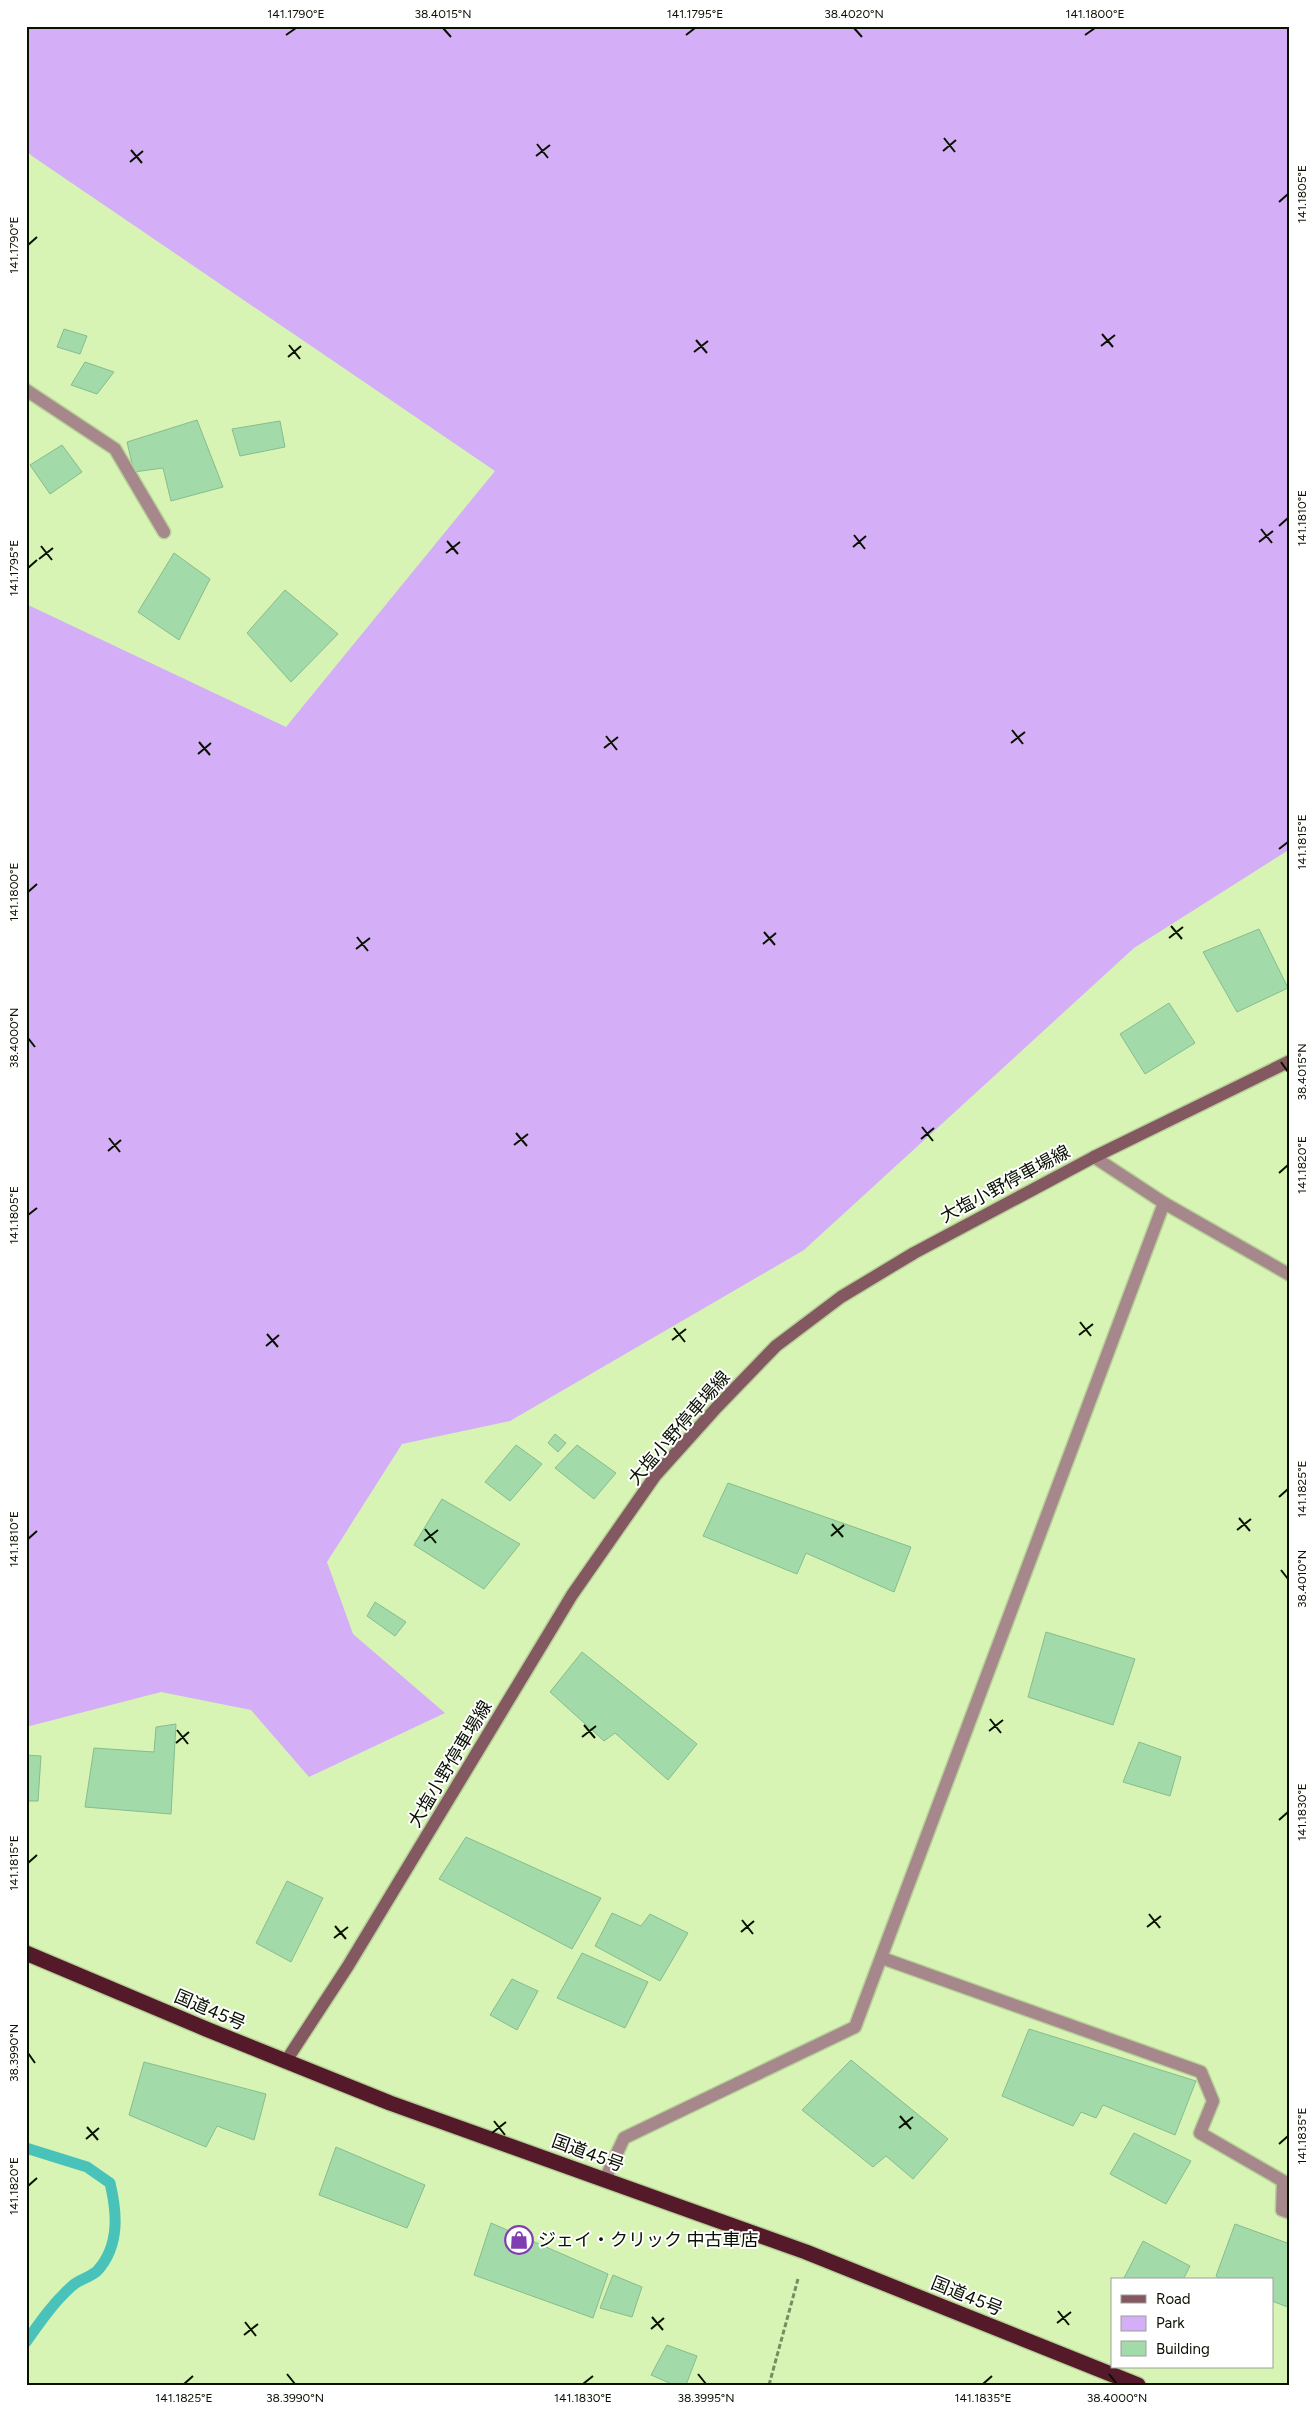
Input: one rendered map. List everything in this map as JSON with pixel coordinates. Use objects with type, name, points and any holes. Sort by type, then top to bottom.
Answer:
[{"type":"highway","name":"国道45号","points":[[26,1953],[390,2103],[806,2252],[1138,2385]]},
{"type":"main road","name":"大塩小野停車場線","points":[[286,2061],[348,1966],[572,1595],[655,1476],[717,1407],[776,1346],[841,1297],[914,1253],[1094,1157],[1290,1061]]},
{"type":"street","points":[[26,390],[115,449],[164,532]]},
{"type":"street","points":[[1094,1157],[1164,1203],[1290,1275]]},
{"type":"street","points":[[605,2179],[624,2138],[855,2027],[1164,1203]]},
{"type":"street","points":[[882,1958],[1201,2072],[1212,2101],[1200,2133],[1283,2182],[1282,2210],[1290,2213]]},
{"type":"path","points":[[769,2385],[806,2252]]},
{"type":"green space","points":[[26,26],[1290,26],[1290,849],[1134,948],[804,1250],[510,1421],[402,1444],[327,1562],[353,1634],[445,1713],[309,1777],[251,1710],[161,1692],[26,1727],[26,604],[286,727],[495,471],[32,156],[26,150]]},
{"type":"building","points":[[64,329],[87,336],[80,354],[57,347]]},
{"type":"building","points":[[85,362],[114,372],[97,394],[71,385]]},
{"type":"building","points":[[197,420],[223,487],[171,501],[163,468],[134,472],[127,442]]},
{"type":"building","points":[[280,421],[285,447],[240,456],[232,429]]},
{"type":"building","points":[[62,445],[82,472],[50,494],[30,465]]},
{"type":"building","points":[[174,553],[210,579],[179,640],[138,612]]},
{"type":"building","points":[[285,590],[338,634],[291,682],[247,633]]},
{"type":"building","points":[[1259,929],[1288,988],[1237,1012],[1203,952]]},
{"type":"building","points":[[1169,1003],[1195,1043],[1145,1074],[1120,1034]]},
{"type":"building","points":[[555,1434],[566,1443],[558,1452],[548,1443]]},
{"type":"building","points":[[516,1445],[542,1464],[510,1501],[485,1482]]},
{"type":"building","points":[[577,1445],[616,1473],[594,1499],[555,1468]]},
{"type":"building","points":[[728,1483],[911,1547],[894,1592],[806,1553],[797,1574],[703,1536]]},
{"type":"building","points":[[442,1499],[520,1544],[484,1589],[414,1545]]},
{"type":"building","points":[[375,1602],[406,1622],[395,1636],[367,1616]]},
{"type":"building","points":[[1046,1632],[1135,1659],[1113,1725],[1028,1697]]},
{"type":"building","points":[[582,1652],[697,1744],[668,1780],[615,1733],[604,1741],[550,1692]]},
{"type":"building","points":[[176,1724],[171,1814],[85,1807],[94,1748],[154,1752],[156,1727]]},
{"type":"building","points":[[1139,1742],[1181,1757],[1170,1796],[1123,1782]]},
{"type":"building","points":[[26,1755],[41,1756],[38,1801],[26,1801]]},
{"type":"building","points":[[466,1837],[601,1898],[572,1949],[439,1879]]},
{"type":"building","points":[[287,1881],[323,1898],[291,1962],[256,1943]]},
{"type":"building","points":[[612,1913],[641,1926],[650,1914],[688,1933],[660,1981],[595,1946]]},
{"type":"building","points":[[582,1953],[648,1982],[625,2028],[557,1998]]},
{"type":"building","points":[[512,1979],[538,1991],[517,2030],[490,2015]]},
{"type":"building","points":[[1029,2029],[1196,2081],[1175,2135],[1103,2105],[1096,2118],[1081,2112],[1073,2126],[1002,2096]]},
{"type":"building","points":[[851,2060],[948,2139],[913,2179],[886,2156],[873,2167],[802,2110]]},
{"type":"building","points":[[144,2062],[266,2094],[254,2140],[217,2126],[206,2147],[129,2115]]},
{"type":"building","points":[[1134,2133],[1191,2161],[1166,2204],[1110,2174]]},
{"type":"building","points":[[336,2147],[425,2185],[407,2228],[319,2195]]},
{"type":"building","points":[[491,2223],[608,2274],[593,2318],[474,2275]]},
{"type":"building","points":[[1235,2224],[1290,2244],[1290,2308],[1274,2302],[1274,2278],[1220,2278],[1216,2276]]},
{"type":"building","points":[[1143,2241],[1190,2266],[1184,2278],[1124,2278]]},
{"type":"building","points":[[613,2275],[642,2287],[632,2317],[600,2308]]},
{"type":"building","points":[[667,2345],[697,2356],[686,2385],[674,2385],[651,2375]]},
{"type":"waterway","points":[[26,2148],[87,2167],[110,2183],[115,2217],[115,2228],[110,2250],[98,2270],[65,2292],[26,2342]]},
{"type":"place","name":"ジェイ・クリック 中古車店","points":[[519,2240]]}]
